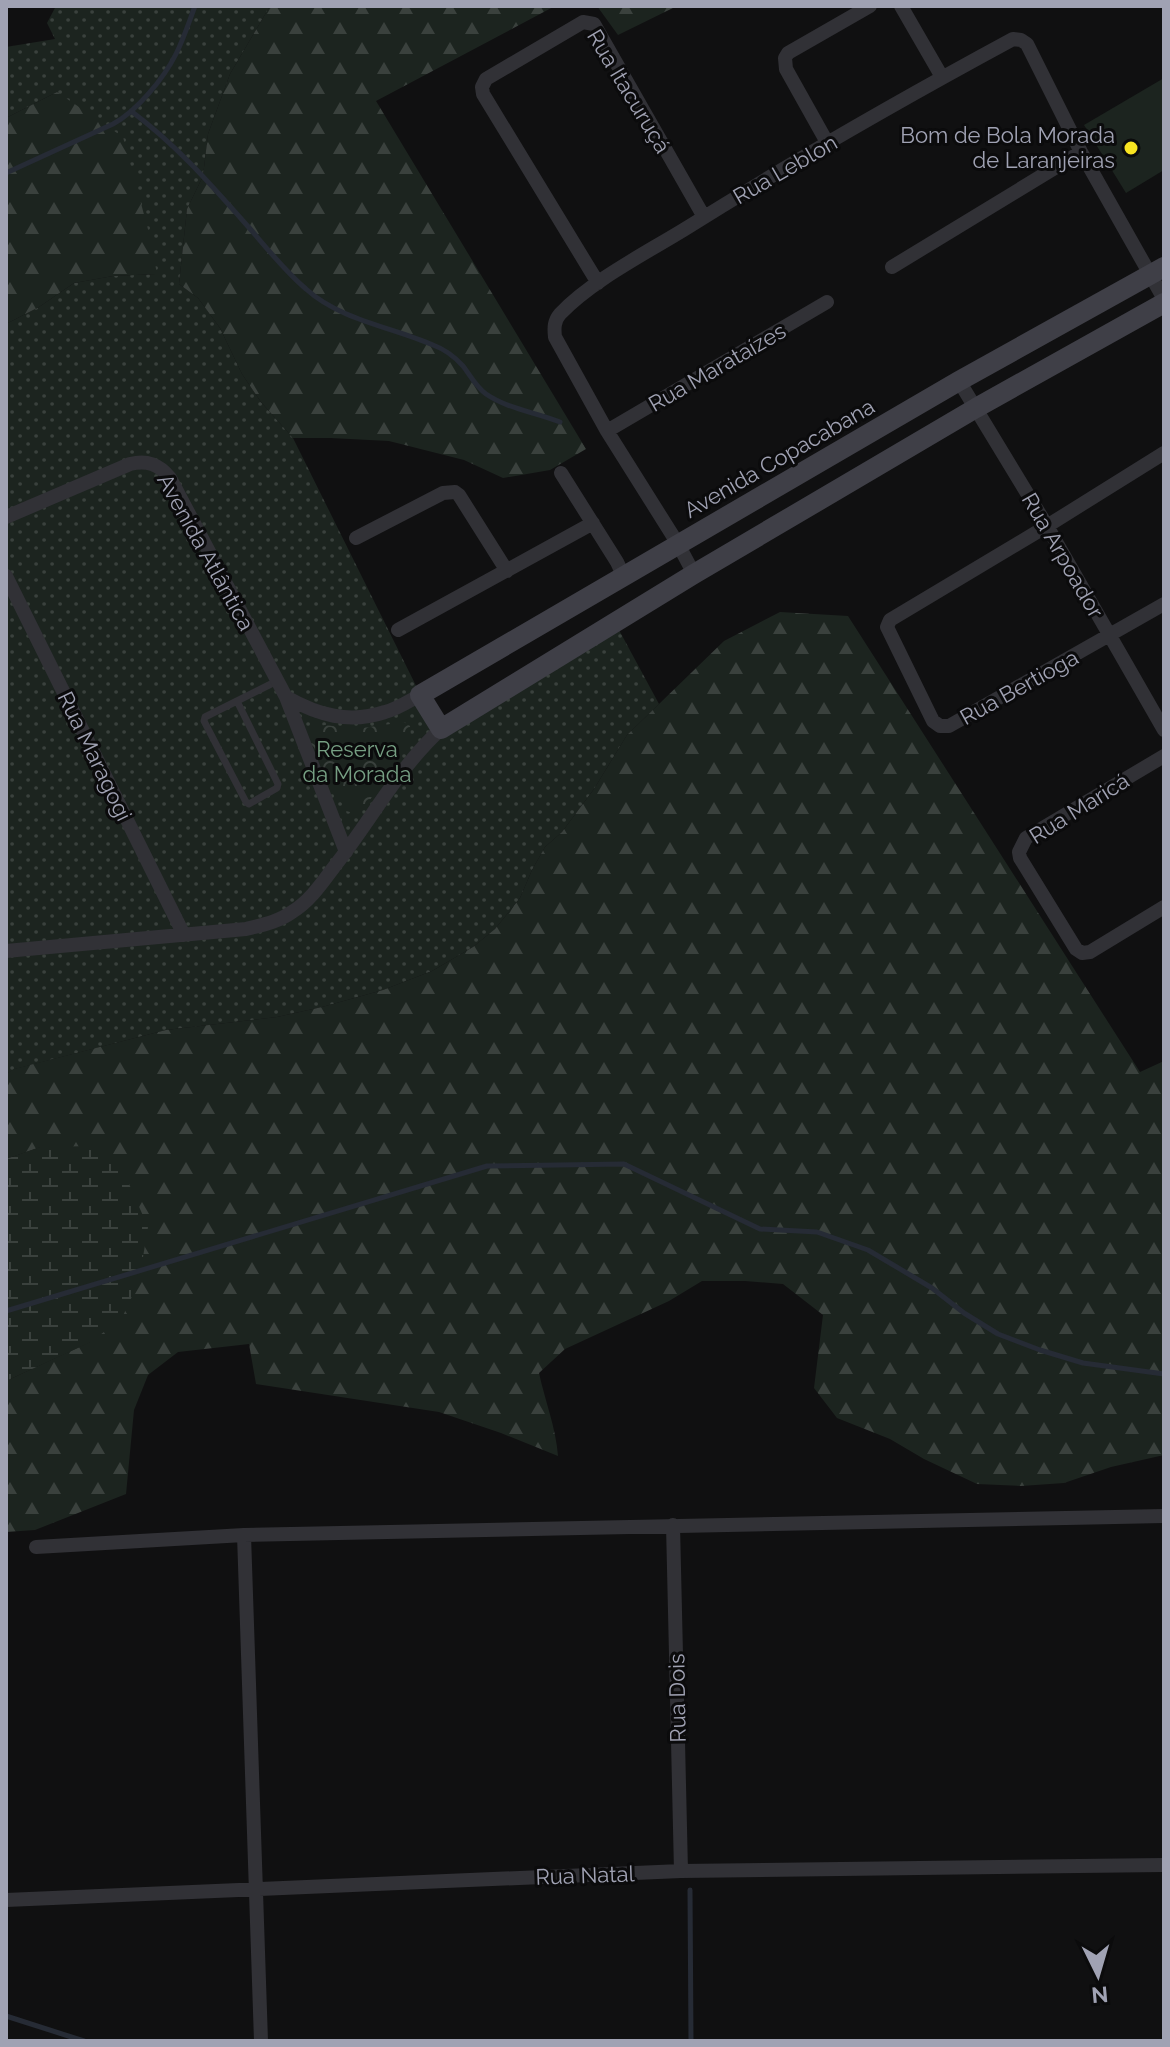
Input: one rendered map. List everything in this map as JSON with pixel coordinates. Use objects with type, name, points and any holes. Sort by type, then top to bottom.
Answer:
[{"type":"street","points":[[828,144],[786,69],[785,58],[788,53],[870,6]]},
{"type":"street","points":[[901,6],[942,77]]},
{"type":"street","name":"Rua Itacuruçá","points":[[598,283],[483,94],[486,79],[583,22],[594,24],[704,217]]},
{"type":"street","name":"Rua Leblon","points":[[694,574],[607,431],[555,337],[557,317],[598,283],[942,77],[1013,39],[1027,44],[1081,152],[1158,271],[1164,301]]},
{"type":"street","points":[[892,267],[1081,152]]},
{"type":"street","name":"Avenida Copacabana","points":[[420,695],[959,381],[1158,271]]},
{"type":"street","points":[[6,951],[246,929],[270,923],[293,912],[312,895],[346,852],[422,746],[441,729],[694,574],[1164,301]]},
{"type":"street","name":"Rua Marataízes","points":[[607,431],[827,302]]},
{"type":"street","name":"Rua Arpoador","points":[[959,381],[1047,526],[1164,730]]},
{"type":"street","points":[[1047,526],[1164,453]]},
{"type":"street","name":"Avenida Atlântica","points":[[6,517],[130,464],[148,462],[157,465],[170,478],[286,697],[346,852]]},
{"type":"street","points":[[561,473],[624,577]]},
{"type":"street","points":[[356,538],[443,493],[455,492],[507,571]]},
{"type":"street","points":[[398,630],[593,523]]},
{"type":"street","name":"Rua Bertioga","points":[[1047,526],[888,623],[887,631],[933,721],[940,726],[949,726],[1110,636]]},
{"type":"street","name":"Rua Maragogi","points":[[6,576],[184,935]]},
{"type":"street","points":[[1110,636],[1164,604]]},
{"type":"street","points":[[286,697],[308,709],[337,717],[367,717],[388,712],[420,695],[441,729]]},
{"type":"street","name":"Rua Maricá","points":[[1164,756],[1026,838],[1019,852],[1076,949],[1082,953],[1090,952],[1164,907]]},
{"type":"street","points":[[36,1547],[244,1535],[1164,1516]]},
{"type":"street","name":"Rua Dois","points":[[673,1525],[681,1871]]},
{"type":"street","points":[[244,1535],[261,2041]]},
{"type":"street","name":"Rua Natal","points":[[6,1900],[681,1871],[1164,1865]]},
{"type":"lane","points":[[237,701],[278,784],[277,788],[249,804],[204,721],[205,717],[237,701],[277,681]]},
{"type":"green space","points":[[56,6],[270,6],[230,74],[208,134],[203,176],[187,209],[179,284],[198,298],[220,328],[242,374],[261,402],[293,438],[439,732],[619,630],[659,704],[627,735],[594,789],[562,832],[545,847],[520,898],[495,929],[473,947],[432,971],[383,990],[322,1007],[277,1017],[166,1030],[15,1069],[6,1074],[6,324],[39,307],[74,283],[113,276],[156,274],[57,92],[6,118],[6,47],[55,39],[47,23]]},
{"type":"green space","points":[[270,6],[555,6],[376,101],[586,449],[550,470],[503,478],[464,460],[389,441],[293,438],[261,402],[242,374],[220,328],[198,298],[179,284],[187,209],[203,176],[208,134],[230,74]]},
{"type":"green space","points":[[597,6],[677,6],[618,35]]},
{"type":"green space","name":"Bom de Bola Morada de Laranjeiras","points":[[1164,78],[1164,170],[1126,193],[1084,125]]},
{"type":"green space","points":[[57,92],[123,137],[157,274],[113,276],[74,283],[39,307],[6,324],[6,118]]},
{"type":"green space","points":[[780,612],[848,616],[1140,1072],[1164,1061],[1164,1455],[1111,1467],[1064,1483],[1021,1486],[977,1484],[890,1439],[837,1418],[814,1388],[823,1315],[783,1284],[702,1281],[669,1301],[565,1349],[539,1373],[558,1456],[439,1412],[256,1384],[249,1344],[178,1352],[148,1375],[134,1410],[126,1494],[35,1530],[6,1532],[6,1381],[90,1342],[41,1147],[6,1159],[6,1074],[14,1069],[166,1030],[277,1017],[322,1007],[383,990],[432,971],[473,947],[495,929],[520,898],[545,847],[562,832],[594,789],[627,735],[724,641]]},
{"type":"green space","name":"Reserva da Morada","points":[[404,722],[410,726],[411,738],[364,809],[354,813],[346,811],[307,737],[312,728],[325,725],[356,729]]},
{"type":"green space","points":[[94,1146],[126,1177],[148,1227],[139,1281],[122,1318],[91,1342],[6,1381],[6,1159],[40,1147]]},
{"type":"waterway","points":[[6,173],[113,124],[131,111],[171,63],[195,6]]},
{"type":"waterway","points":[[131,111],[180,153],[285,268],[320,300],[350,316],[441,349],[460,363],[476,384],[494,399],[560,422]]},
{"type":"waterway","points":[[6,1311],[487,1166],[624,1164],[760,1229],[817,1232],[868,1250],[932,1288],[998,1334],[1083,1363],[1164,1374]]},
{"type":"waterway","points":[[690,1890],[691,2041]]},
{"type":"waterway","points":[[6,2016],[84,2041]]},
{"type":"place","name":"Bom de Bola Morada de Laranjeiras","points":[[1131,148]]}]
